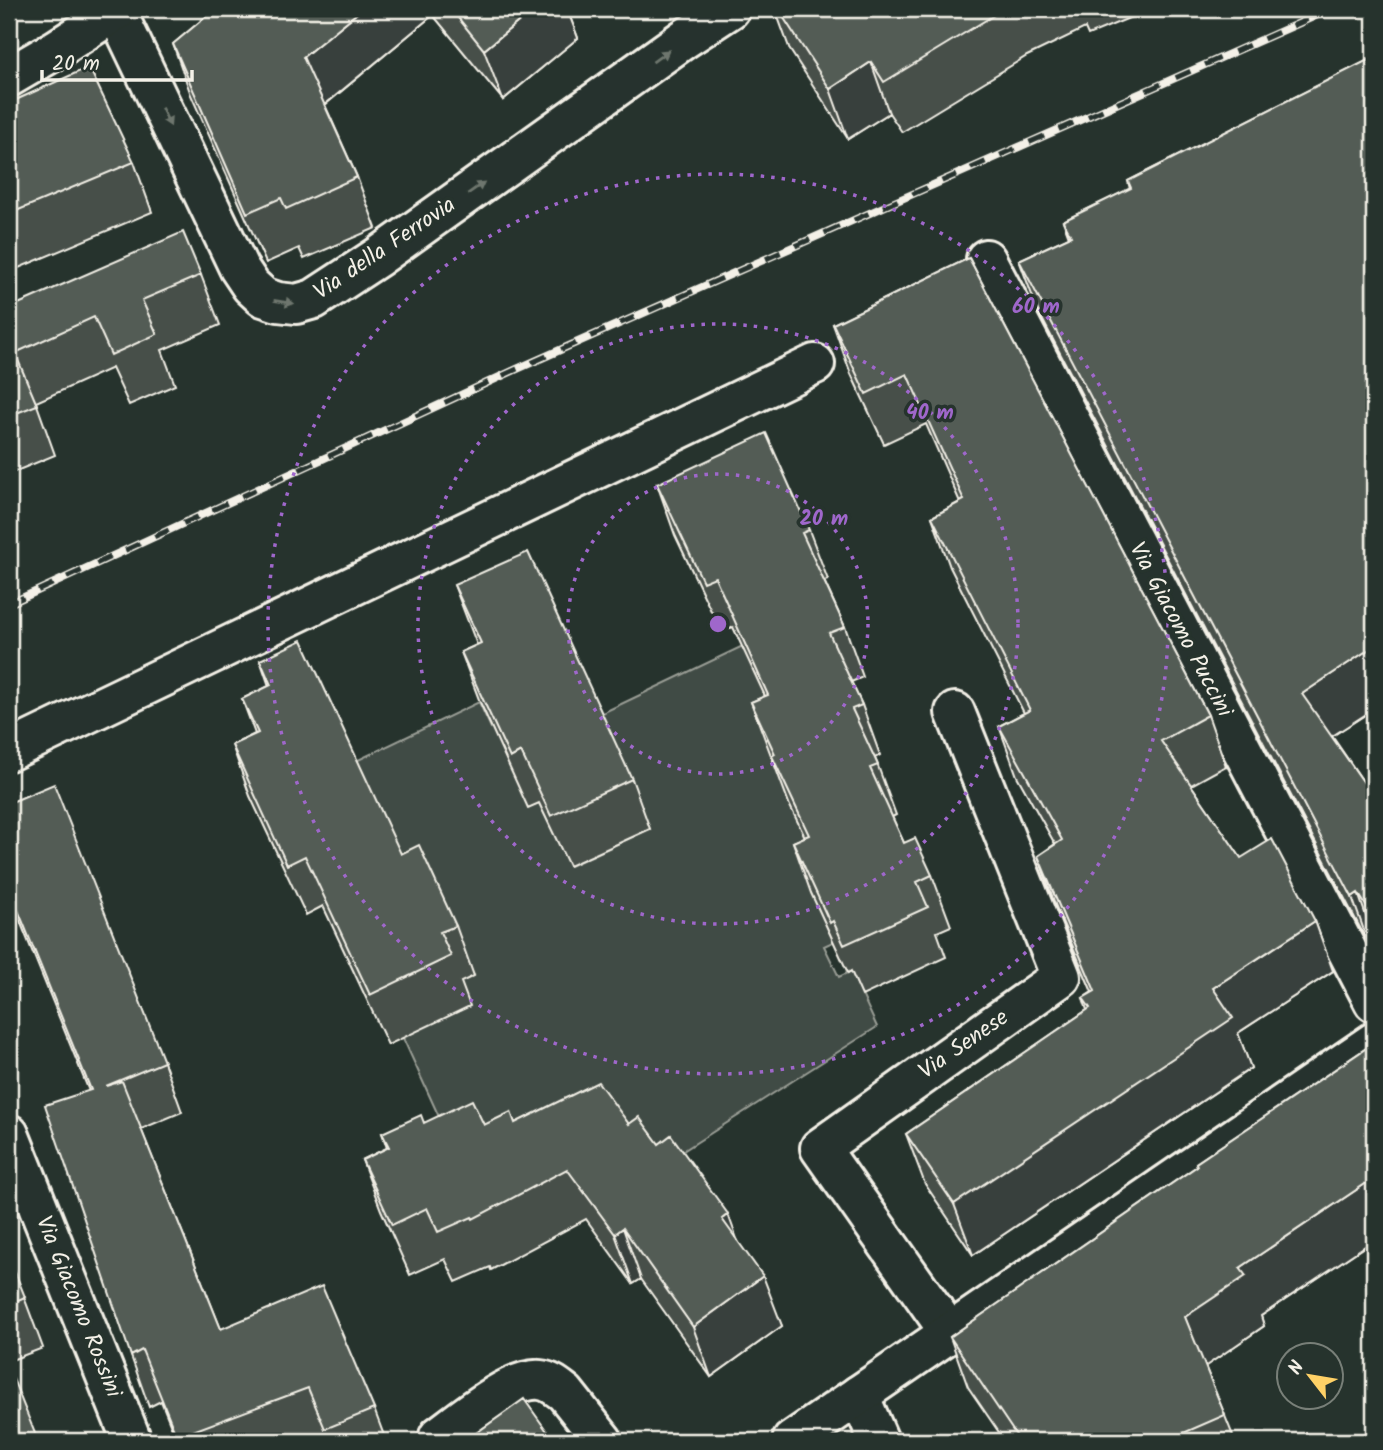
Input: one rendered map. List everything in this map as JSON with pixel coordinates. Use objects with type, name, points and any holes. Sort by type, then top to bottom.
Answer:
[{"type":"street","name":"Via della Ferrovia","points":[[117,10],[239,268],[251,286],[263,297],[296,304],[314,299],[369,263],[730,9]]},
{"type":"street","points":[[9,77],[117,10]]},
{"type":"street","name":"Via Giacomo Puccini","points":[[986,259],[1374,1002]]},
{"type":"street","points":[[9,751],[815,364]]},
{"type":"street","name":"Via Senese","points":[[950,1332],[820,1147],[1061,977],[955,712]]},
{"type":"street","points":[[792,1441],[1374,1042]]},
{"type":"street","name":"Via Giacomo Rossini","points":[[9,1135],[132,1441]]},
{"type":"street","points":[[439,1436],[513,1386],[540,1380],[565,1393],[603,1441]]},
{"type":"street","points":[[859,1395],[879,1441]]},
{"type":"shaded area","points":[[749,643],[776,684],[810,828],[848,935],[824,946],[839,977],[851,971],[877,1027],[658,1167],[461,1165],[403,1038],[458,983],[474,975],[412,907],[354,762],[479,702],[491,728],[502,724],[528,807],[539,803],[570,866],[650,829],[598,715]]},
{"type":"building","points":[[215,9],[362,9],[303,57],[357,177],[286,209],[281,198],[247,213],[173,44]]},
{"type":"building","points":[[451,9],[534,9],[484,50]]},
{"type":"building","points":[[778,9],[1004,9],[884,82],[871,62],[830,89]]},
{"type":"building","points":[[1374,57],[1374,646],[1302,694],[1369,790],[1374,787],[1374,918],[1358,893],[1352,897],[1019,260],[1071,236],[1063,221],[1131,188],[1128,181]]},
{"type":"building","points":[[89,67],[134,162],[9,214],[9,103]]},
{"type":"building","points":[[183,232],[201,275],[142,300],[157,334],[111,355],[94,317],[15,353],[37,405],[9,416],[9,308]]},
{"type":"building","points":[[969,258],[1208,715],[1161,741],[1241,858],[1272,839],[1315,921],[1213,988],[1233,1018],[954,1204],[906,1134],[1090,1008],[1083,998],[1095,991],[1038,856],[1062,840],[999,726],[1030,710],[932,517],[964,500],[907,374],[866,394],[833,324]]},
{"type":"building","points":[[766,433],[809,530],[802,533],[845,627],[829,633],[862,705],[852,709],[878,765],[870,768],[904,843],[915,838],[932,875],[917,882],[928,907],[844,945],[833,921],[830,923],[793,842],[809,835],[772,756],[775,754],[751,702],[768,695],[715,577],[703,582],[657,484]]},
{"type":"building","points":[[528,552],[632,779],[551,816],[521,752],[510,758],[461,652],[481,643],[454,585]]},
{"type":"building","points":[[302,640],[401,854],[419,845],[456,926],[440,932],[451,956],[370,995],[305,856],[287,865],[232,745],[258,733],[242,699],[271,685],[260,660]]},
{"type":"building","points":[[54,784],[164,1062],[106,1086],[122,1081],[221,1329],[322,1286],[374,1409],[325,1429],[308,1388],[177,1437],[142,1350],[131,1356],[45,1105],[91,1090],[9,888],[9,803]]},
{"type":"building","points":[[1374,1043],[1374,1178],[1240,1268],[1246,1276],[1185,1317],[1225,1415],[1181,1434],[1184,1441],[1020,1441],[950,1337],[1197,1166],[1196,1163]]},
{"type":"building","points":[[598,1082],[629,1124],[639,1117],[659,1144],[671,1135],[728,1214],[722,1219],[763,1276],[693,1327],[623,1228],[615,1234],[567,1169],[473,1219],[472,1217],[438,1232],[427,1208],[392,1225],[362,1160],[389,1147],[382,1133],[421,1115],[424,1123],[472,1100],[484,1125],[511,1112],[515,1123]]},
{"type":"building","points":[[9,1257],[25,1297],[9,1304]]},
{"type":"building","points":[[9,1369],[38,1441],[9,1441]]},
{"type":"building","points":[[524,1399],[554,1441],[465,1441]]},
{"type":"railway","points":[[9,604],[517,369],[1331,9]]}]
